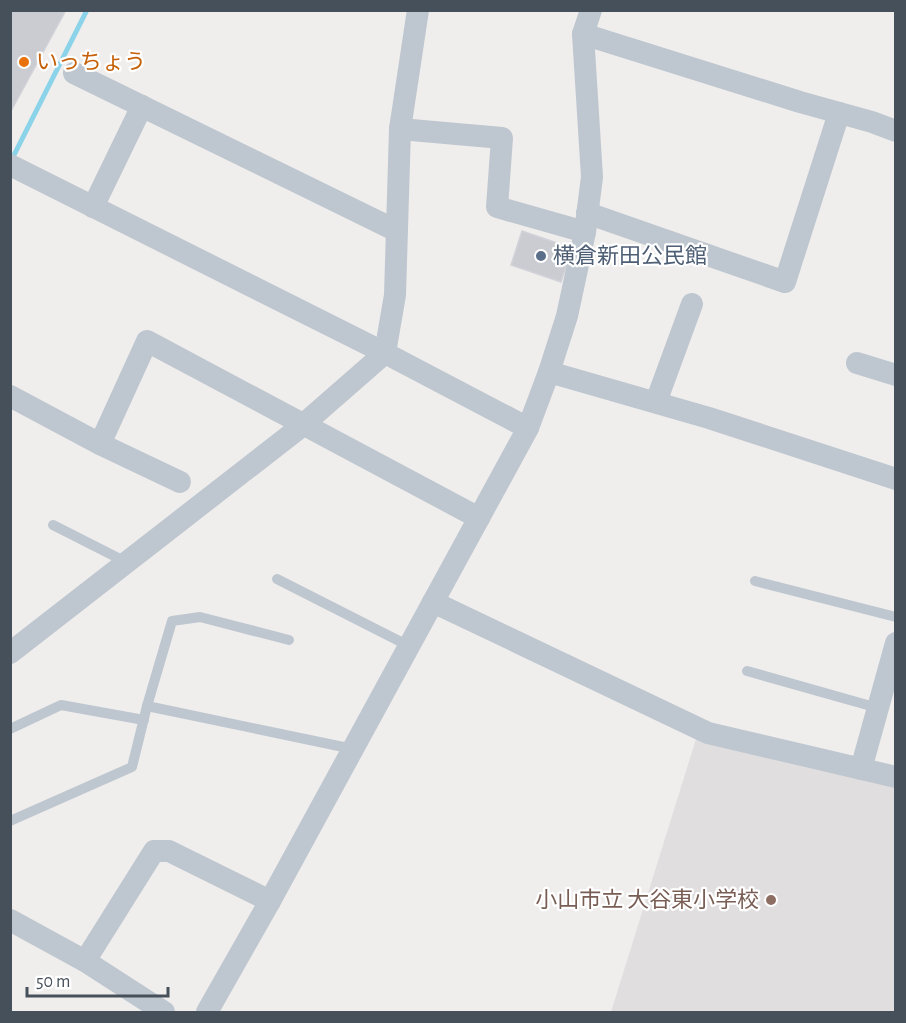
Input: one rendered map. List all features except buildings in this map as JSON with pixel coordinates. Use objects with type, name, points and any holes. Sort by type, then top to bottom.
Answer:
[{"type":"street","points":[[10,652],[302,425],[385,353],[395,295],[400,129],[418,10]]},
{"type":"street","points":[[207,1012],[528,428],[567,316],[586,223],[592,177],[584,34],[591,10]]},
{"type":"street","points":[[584,34],[896,131]]},
{"type":"street","points":[[74,73],[397,231]]},
{"type":"street","points":[[93,207],[142,106]]},
{"type":"street","points":[[400,129],[502,138],[497,207],[586,223],[785,282],[838,113]]},
{"type":"street","points":[[15,168],[385,353],[528,428]]},
{"type":"street","points":[[656,402],[692,304]]},
{"type":"street","points":[[100,444],[147,341],[479,518]]},
{"type":"street","points":[[858,363],[896,375]]},
{"type":"street","points":[[549,372],[709,418],[896,479]]},
{"type":"street","points":[[10,396],[100,444],[180,482]]},
{"type":"street","points":[[433,602],[708,733],[896,777]]},
{"type":"street","points":[[861,769],[896,643]]},
{"type":"street","points":[[85,961],[154,851],[169,851],[270,901]]},
{"type":"street","points":[[10,920],[85,961],[164,1012]]},
{"type":"lane","points":[[53,525],[126,562]]},
{"type":"lane","points":[[277,579],[410,646]]},
{"type":"lane","points":[[755,581],[896,617]]},
{"type":"lane","points":[[10,821],[132,767],[172,621],[200,617],[289,640]]},
{"type":"lane","points":[[747,671],[878,708]]},
{"type":"lane","points":[[10,729],[61,705],[144,720]]},
{"type":"lane","points":[[147,706],[353,749]]},
{"type":"shaded area","name":"小山市立 大谷東小学校","points":[[696,739],[895,788],[895,1012],[611,1012]]},
{"type":"waterway","points":[[12,159],[87,10]]},
{"type":"place","name":"いっちょう","points":[[24,62]]},
{"type":"place","name":"横倉新田公民館","points":[[541,256]]},
{"type":"place","name":"小山市立 大谷東小学校","points":[[771,900]]}]
